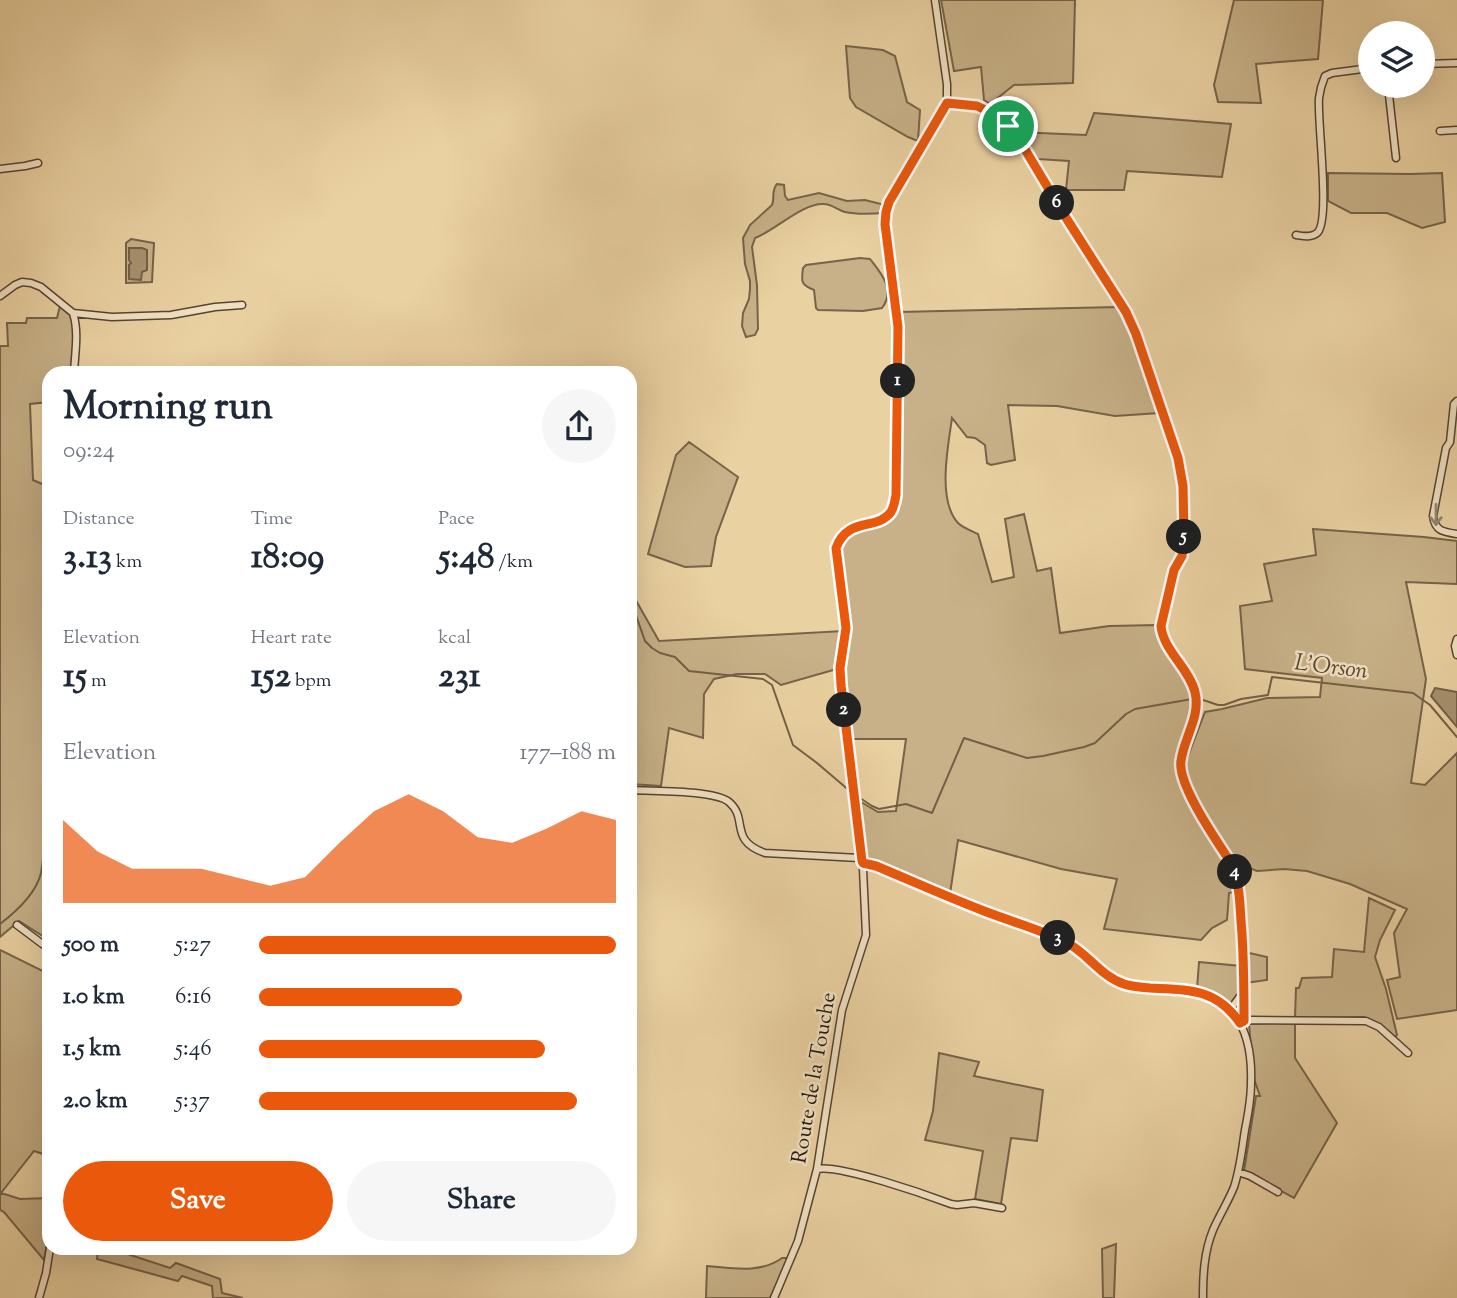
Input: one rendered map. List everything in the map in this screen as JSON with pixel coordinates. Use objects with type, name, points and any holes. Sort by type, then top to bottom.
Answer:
[{"type":"street","points":[[935,0],[947,84],[947,103],[977,106],[996,115],[1008,126],[1026,151],[1126,312],[1178,458],[1183,486],[1182,556],[1174,570],[1161,626],[1166,643],[1190,677],[1195,693],[1196,714],[1181,762],[1182,773],[1191,796],[1238,879],[1243,940],[1242,1022],[1251,1084],[1238,1172],[1233,1190],[1208,1244],[1202,1298]]},
{"type":"street","points":[[1435,64],[1457,64]]},
{"type":"street","points":[[1296,234],[1311,236],[1319,232],[1321,227],[1324,202],[1319,99],[1325,76],[1358,70]]},
{"type":"street","points":[[1389,98],[1396,158]]},
{"type":"street","name":"Route de la Touche","points":[[774,1298],[798,1241],[817,1169],[842,1010],[866,935],[862,861],[841,685],[840,668],[846,628],[836,548],[844,534],[853,528],[884,518],[893,510],[896,495],[898,327],[885,224],[886,212],[889,202],[947,103]]},
{"type":"street","points":[[1440,131],[1457,130]]},
{"type":"street","points":[[0,169],[38,163]]},
{"type":"street","points":[[0,296],[22,282],[31,283],[41,287],[73,313],[112,317],[171,315],[242,305]]},
{"type":"street","points":[[73,313],[76,323],[74,366]]},
{"type":"street","points":[[1457,401],[1454,404],[1450,442],[1446,448],[1433,516],[1437,529],[1457,534]]},
{"type":"street","points":[[1457,639],[1457,655]]},
{"type":"street","points":[[637,790],[708,795],[724,799],[736,811],[747,844],[765,853],[859,858],[863,863],[1060,939],[1078,948],[1100,969],[1121,983],[1202,993],[1216,999],[1242,1022],[1366,1021],[1379,1027],[1408,1053]]},
{"type":"street","points":[[17,925],[42,944]]},
{"type":"street","points":[[1230,1010],[1244,990]]},
{"type":"street","points":[[817,1169],[828,1168],[855,1174],[951,1204],[974,1203],[1002,1209]]},
{"type":"street","points":[[1238,1172],[1278,1192]]},
{"type":"street","points":[[39,1298],[49,1255]]},
{"type":"shaded area","points":[[941,0],[1075,0],[1073,83],[1014,85],[990,104],[984,100],[981,67],[954,71]]},
{"type":"shaded area","points":[[1234,0],[1323,0],[1318,59],[1256,64],[1261,103],[1218,102],[1214,85]]},
{"type":"shaded area","points":[[846,46],[883,50],[895,56],[907,102],[920,110],[918,141],[856,107],[850,98]]},
{"type":"shaded area","points":[[1094,113],[1231,124],[1222,177],[1127,171],[1124,190],[1066,190],[1069,161],[1038,159],[1017,132],[1086,135]]},
{"type":"shaded area","points":[[1328,173],[1442,173],[1445,222],[1422,228],[1387,213],[1351,213],[1328,201]]},
{"type":"shaded area","points":[[777,184],[784,185],[788,200],[819,193],[847,201],[865,200],[885,205],[884,213],[855,214],[827,204],[816,205],[807,207],[755,238],[752,247],[757,285],[758,329],[755,335],[746,337],[742,326],[743,313],[749,299],[750,281],[745,264],[743,238],[750,225],[772,205]]},
{"type":"shaded area","points":[[131,239],[154,243],[152,282],[126,283],[126,243]]},
{"type":"shaded area","points":[[129,248],[147,250],[147,270],[142,272],[141,280],[129,279]]},
{"type":"shaded area","points":[[870,259],[885,282],[888,295],[882,308],[863,311],[818,310],[814,290],[803,282],[803,268],[806,265]]},
{"type":"shaded area","points":[[60,306],[70,315],[75,330],[72,366],[42,366],[42,403],[30,404],[33,480],[42,484],[42,936],[19,921],[0,937],[0,346],[8,346],[7,323],[26,323],[27,318],[57,318]]},
{"type":"shaded area","points":[[1118,307],[1132,333],[1159,413],[1115,416],[1057,406],[1008,405],[1015,460],[991,465],[987,463],[985,445],[975,438],[967,437],[952,418],[946,487],[952,513],[958,523],[978,534],[992,582],[1014,577],[1005,519],[1024,514],[1037,571],[1051,568],[1060,633],[1109,626],[1157,625],[1179,664],[1192,692],[1193,704],[1192,716],[1179,751],[1178,772],[1193,809],[1234,874],[1237,891],[1229,893],[1227,920],[1212,928],[1201,940],[1104,929],[1117,879],[1061,869],[958,840],[950,894],[866,857],[861,802],[878,812],[896,811],[906,739],[851,739],[844,666],[849,626],[841,548],[853,534],[887,520],[898,499],[901,334],[899,312]]},
{"type":"shaded area","points":[[689,442],[738,477],[716,537],[711,566],[685,567],[648,554],[676,455]]},
{"type":"shaded area","points":[[1313,529],[1457,541],[1457,584],[1406,582],[1426,679],[1411,783],[1425,785],[1457,753],[1457,1010],[1397,1019],[1387,980],[1400,977],[1394,933],[1407,909],[1350,884],[1307,871],[1257,871],[1232,861],[1193,797],[1184,773],[1205,712],[1267,698],[1320,697],[1322,678],[1245,669],[1240,606],[1272,601],[1264,564],[1316,555]]},
{"type":"shaded area","points":[[637,602],[659,641],[843,631],[837,669],[781,685],[765,674],[737,674],[714,679],[704,694],[703,738],[669,728],[661,786],[637,784]]},
{"type":"shaded area","points":[[1435,688],[1457,692],[1457,727],[1431,696]]},
{"type":"shaded area","points":[[1369,898],[1395,910],[1375,957],[1386,989],[1397,1035],[1395,1037],[1364,1017],[1295,1018],[1296,988],[1299,988],[1302,978],[1332,977],[1334,949],[1364,952]]},
{"type":"shaded area","points":[[0,950],[42,971],[42,1154],[34,1151],[1,1193],[20,1199],[42,1198],[44,1260],[0,1210]]},
{"type":"shaded area","points":[[1245,952],[1267,957],[1267,980],[1245,983]]},
{"type":"shaded area","points":[[1199,962],[1241,966],[1240,992],[1230,1006],[1207,991],[1197,989]]},
{"type":"shaded area","points":[[1295,1022],[1295,1058],[1337,1123],[1294,1198],[1244,1171],[1256,1096],[1260,1096],[1254,1079],[1249,1024]]},
{"type":"shaded area","points":[[939,1053],[979,1062],[974,1076],[1043,1090],[1037,1141],[1011,1138],[1001,1204],[975,1199],[983,1151],[925,1140],[933,1111]]},
{"type":"shaded area","points":[[1116,1244],[1114,1298],[1103,1298],[1102,1249]]},
{"type":"shaded area","points":[[97,1255],[130,1255],[170,1268],[176,1263],[220,1279],[222,1293],[243,1298],[213,1298],[212,1286],[182,1276],[178,1281],[97,1259]]},
{"type":"shaded area","points":[[789,1258],[770,1298],[706,1298],[707,1266],[755,1268]]},
{"type":"waterway","name":"L’Orson","points":[[637,618],[645,641],[660,653],[675,657],[689,671],[763,679],[772,685],[793,745],[851,792]]},
{"type":"waterway","name":"L’Orson","points":[[1200,699],[1224,705],[1268,695],[1272,677],[1413,693],[1430,705],[1457,737]]},
{"type":"waterway","name":"L’Orson","points":[[857,796],[879,809],[906,804],[932,813],[964,738],[1027,758],[1043,756],[1095,743],[1135,709],[1192,699]]},
{"type":"waterway","name":"L’Orson","points":[[0,924],[25,902],[35,888],[42,865]]},
{"type":"route","points":[[947,103],[972,104],[988,110],[1008,126],[1126,312],[1178,458],[1185,506],[1182,556],[1174,570],[1161,632],[1190,677],[1197,703],[1181,762],[1182,773],[1191,796],[1238,879],[1244,990],[1244,1021],[1240,1023],[1230,1010],[1210,995],[1121,983],[1100,969],[1078,948],[1060,939],[862,861],[841,685],[840,668],[846,628],[836,548],[844,534],[853,528],[884,518],[893,510],[896,495],[898,327],[885,224],[886,212],[889,202],[947,103]]}]
